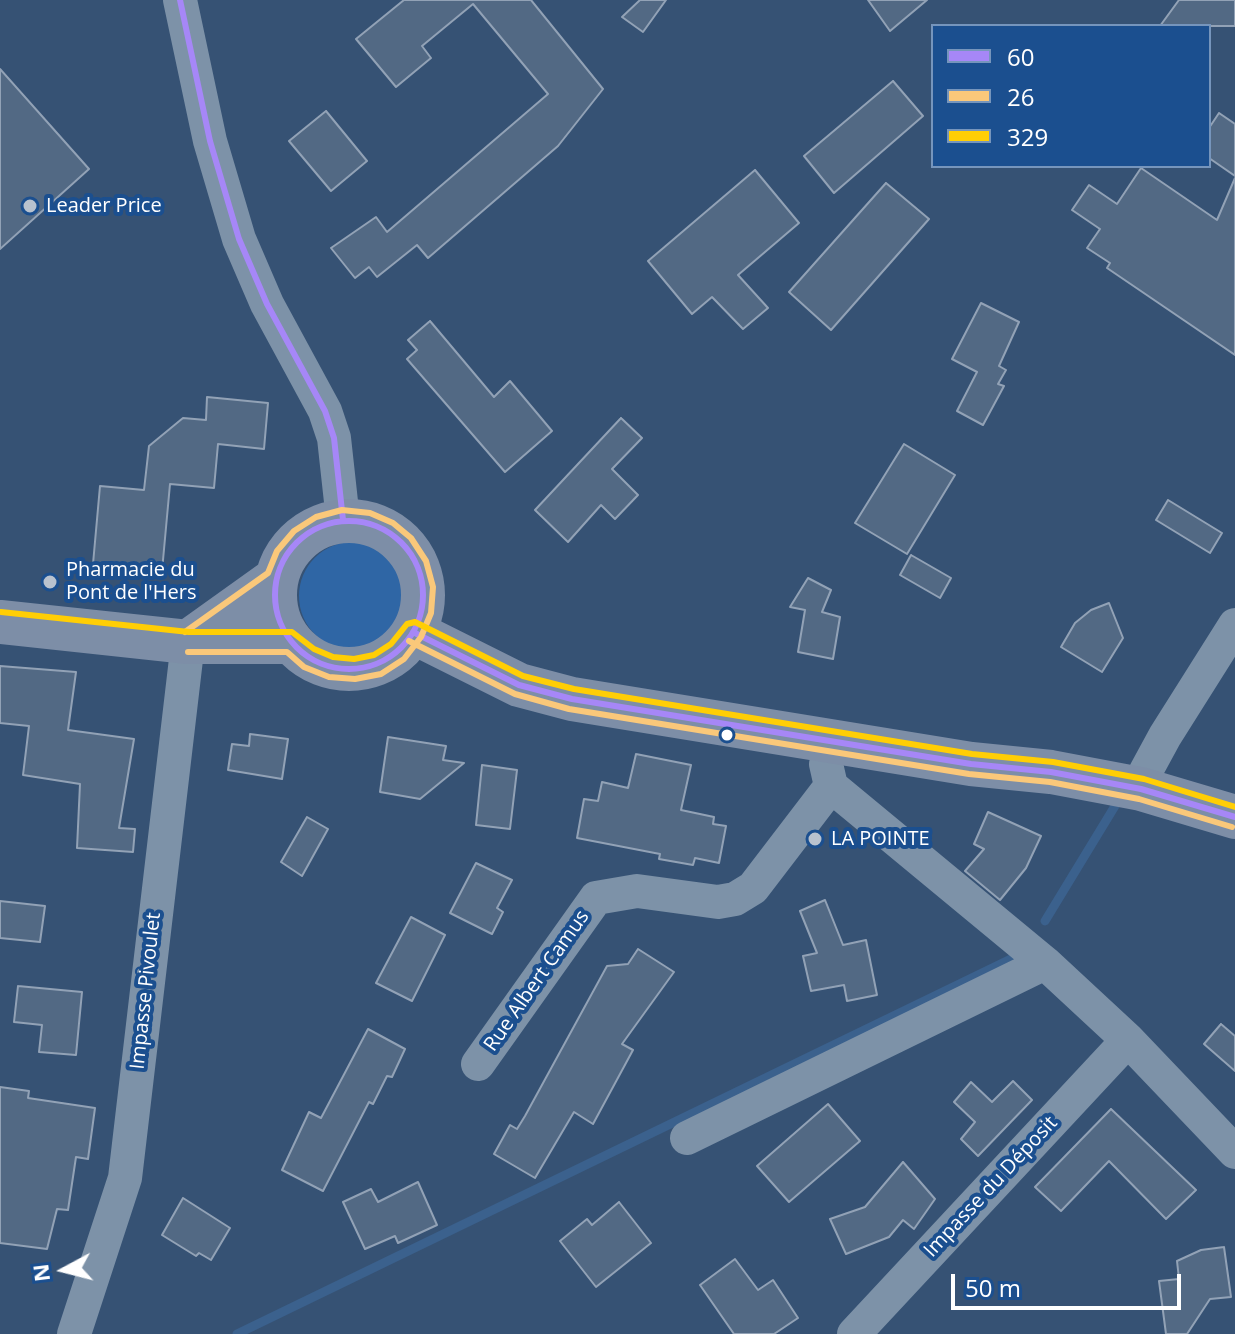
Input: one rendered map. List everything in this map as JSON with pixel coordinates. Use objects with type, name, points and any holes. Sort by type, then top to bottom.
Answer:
[{"type":"main road","points":[[343,520],[366,522],[387,531],[411,555],[423,588],[421,611],[413,632],[398,651],[378,664],[355,669],[331,667],[309,658],[291,642],[280,623],[275,601],[276,579],[285,557],[300,539],[320,526],[343,520]]},
{"type":"main road","points":[[188,642],[276,579]]},
{"type":"main road","points":[[0,622],[188,642],[291,642]]},
{"type":"main road","points":[[413,632],[519,685],[572,699],[1141,789],[1235,817]]},
{"type":"street","points":[[180,0],[210,141],[239,239],[267,304],[325,411],[334,438],[343,520]]},
{"type":"street","points":[[1141,789],[1146,771],[1165,736],[1235,625]]},
{"type":"street","name":"Impasse Pivoulet","points":[[74,1334],[125,1178],[188,642]]},
{"type":"street","points":[[823,740],[831,786],[1045,963],[1128,1040],[1235,1152]]},
{"type":"street","name":"Rue Albert Camus","points":[[478,1064],[596,898],[637,891],[718,902],[735,899],[753,888],[831,786]]},
{"type":"street","points":[[687,1138],[1045,963]]},
{"type":"street","name":"Impasse du Déposit","points":[[854,1334],[1128,1040]]},
{"type":"shaded area","points":[[353,542],[374,546],[391,558],[403,575],[407,596],[403,617],[391,634],[374,646],[353,650],[332,646],[315,634],[303,617],[299,596],[303,575],[315,558],[332,546]]},
{"type":"building","points":[[404,0],[531,0],[603,89],[558,146],[428,258],[417,245],[377,277],[369,267],[355,278],[331,248],[376,217],[387,232],[548,94],[473,4],[422,46],[431,58],[396,87],[356,39]]},
{"type":"building","points":[[640,0],[666,0],[643,32],[622,17]]},
{"type":"building","points":[[868,0],[927,0],[890,31]]},
{"type":"building","points":[[1179,0],[1235,0],[1235,26],[1161,24]]},
{"type":"building","points":[[0,69],[89,169],[0,249]]},
{"type":"building","points":[[893,81],[923,116],[834,193],[804,156]]},
{"type":"building","points":[[326,111],[367,161],[331,191],[289,141]]},
{"type":"building","points":[[1219,113],[1235,124],[1235,176],[1211,159],[1211,125]]},
{"type":"building","points":[[1141,168],[1217,220],[1235,178],[1235,355],[1107,268],[1110,263],[1087,248],[1100,229],[1072,210],[1089,185],[1117,204]]},
{"type":"building","points":[[755,170],[799,223],[738,275],[768,308],[743,329],[712,297],[692,314],[648,261]]},
{"type":"building","points":[[886,183],[929,219],[831,330],[789,292]]},
{"type":"building","points":[[981,303],[1019,322],[999,366],[1006,370],[998,384],[1004,386],[983,425],[957,411],[977,372],[952,359]]},
{"type":"building","points":[[430,321],[494,397],[510,381],[552,431],[505,472],[407,359],[417,350],[408,340]]},
{"type":"building","points":[[207,397],[268,403],[264,449],[218,444],[214,488],[170,484],[162,571],[93,564],[100,486],[144,490],[149,446],[183,418],[206,420]]},
{"type":"building","points":[[621,418],[642,438],[612,469],[638,495],[615,519],[601,505],[568,542],[535,510]]},
{"type":"building","points":[[904,444],[955,475],[907,554],[855,523]]},
{"type":"building","points":[[1168,500],[1222,533],[1210,553],[1156,520]]},
{"type":"building","points":[[911,555],[951,578],[940,598],[900,575]]},
{"type":"building","points":[[808,578],[831,590],[822,612],[840,617],[833,659],[798,652],[805,610],[790,607]]},
{"type":"building","points":[[1109,603],[1123,638],[1102,672],[1061,647],[1075,623],[1091,610]]},
{"type":"building","points":[[0,666],[76,672],[68,730],[134,739],[119,828],[135,829],[133,852],[77,848],[80,784],[23,775],[29,726],[0,723]]},
{"type":"building","points":[[250,734],[288,739],[282,779],[228,770],[232,744],[249,746]]},
{"type":"building","points":[[388,737],[446,746],[443,760],[464,763],[420,799],[380,792]]},
{"type":"building","points":[[636,754],[691,765],[681,810],[714,817],[713,824],[726,826],[719,863],[695,858],[693,865],[659,859],[660,854],[577,838],[584,799],[598,801],[602,782],[628,788]]},
{"type":"building","points":[[482,765],[517,770],[510,829],[476,825]]},
{"type":"building","points":[[988,812],[1041,836],[1026,868],[1000,900],[965,871],[984,849],[974,844]]},
{"type":"building","points":[[307,817],[328,829],[302,876],[281,862]]},
{"type":"building","points":[[476,863],[512,880],[497,908],[503,912],[492,934],[450,913]]},
{"type":"building","points":[[825,900],[843,945],[866,940],[877,995],[847,1001],[844,985],[811,991],[803,956],[817,953],[800,911]]},
{"type":"building","points":[[0,901],[45,906],[40,942],[0,938]]},
{"type":"building","points":[[411,917],[445,935],[412,1001],[376,983]]},
{"type":"building","points":[[638,949],[674,972],[622,1044],[633,1050],[593,1124],[574,1112],[535,1178],[494,1154],[510,1125],[517,1129],[525,1116],[607,966],[628,964]]},
{"type":"building","points":[[18,986],[82,992],[76,1055],[39,1052],[42,1025],[14,1022]]},
{"type":"building","points":[[1221,1024],[1235,1036],[1235,1071],[1204,1044]]},
{"type":"building","points":[[368,1029],[405,1049],[392,1077],[387,1076],[373,1104],[369,1102],[323,1191],[282,1170],[309,1112],[321,1118]]},
{"type":"building","points":[[1013,1081],[1032,1100],[978,1156],[961,1139],[975,1122],[954,1102],[971,1082],[992,1102]]},
{"type":"building","points":[[0,1087],[29,1091],[28,1098],[95,1108],[88,1159],[76,1157],[68,1210],[57,1209],[47,1249],[0,1243]]},
{"type":"building","points":[[828,1104],[860,1141],[789,1202],[757,1166]]},
{"type":"building","points":[[1111,1109],[1196,1190],[1166,1219],[1109,1161],[1061,1211],[1035,1187]]},
{"type":"building","points":[[903,1162],[935,1199],[914,1229],[903,1220],[889,1237],[846,1254],[830,1219],[865,1207]]},
{"type":"building","points":[[418,1182],[437,1225],[398,1243],[395,1236],[365,1249],[343,1202],[371,1189],[378,1202]]},
{"type":"building","points":[[183,1198],[230,1228],[211,1260],[199,1253],[196,1256],[162,1235]]},
{"type":"building","points":[[619,1202],[651,1243],[596,1287],[560,1241],[587,1219],[592,1225]]},
{"type":"building","points":[[1224,1247],[1231,1297],[1210,1299],[1187,1334],[1166,1334],[1159,1281],[1179,1279],[1177,1261],[1201,1250]]},
{"type":"building","points":[[735,1259],[758,1290],[773,1280],[798,1318],[774,1334],[734,1334],[700,1285]]},
{"type":"waterway","points":[[1045,921],[1118,801]]},
{"type":"waterway","points":[[237,1334],[1015,957]]},
{"type":"transit line","name":"60","points":[[180,0],[210,141],[239,239],[267,304],[325,411],[334,438],[343,520]]},
{"type":"transit line","name":"26","points":[[185,632],[268,573],[277,551],[294,531],[316,517],[342,510],[370,513],[393,523],[411,538],[426,561],[433,587],[431,613],[421,637],[404,659],[381,674],[355,679],[329,677],[304,667],[287,652],[188,652]]},
{"type":"transit line","name":"60","points":[[349,521],[377,527],[401,543],[417,567],[423,595],[417,623],[401,647],[377,663],[349,669],[321,663],[297,647],[281,623],[275,595],[281,567],[297,543],[321,527],[349,521]]},
{"type":"transit line","name":"329","points":[[1,612],[189,632],[292,632],[314,649],[333,657],[354,659],[374,655],[391,644],[407,624],[415,622],[523,676],[574,689],[972,754],[1053,762],[1144,779],[1235,807]]},
{"type":"transit line","name":"60","points":[[413,632],[519,685],[572,699],[971,764],[1051,772],[1141,789],[1235,817]]},
{"type":"transit line","name":"26","points":[[409,641],[515,694],[569,709],[969,774],[1050,782],[1139,799],[1232,827]]},
{"type":"place","name":"Leader Price","points":[[30,206]]},
{"type":"place","name":"Pharmacie du Pont de l'Hers","points":[[50,582]]},
{"type":"place","name":"LA POINTE","points":[[815,839]]}]
